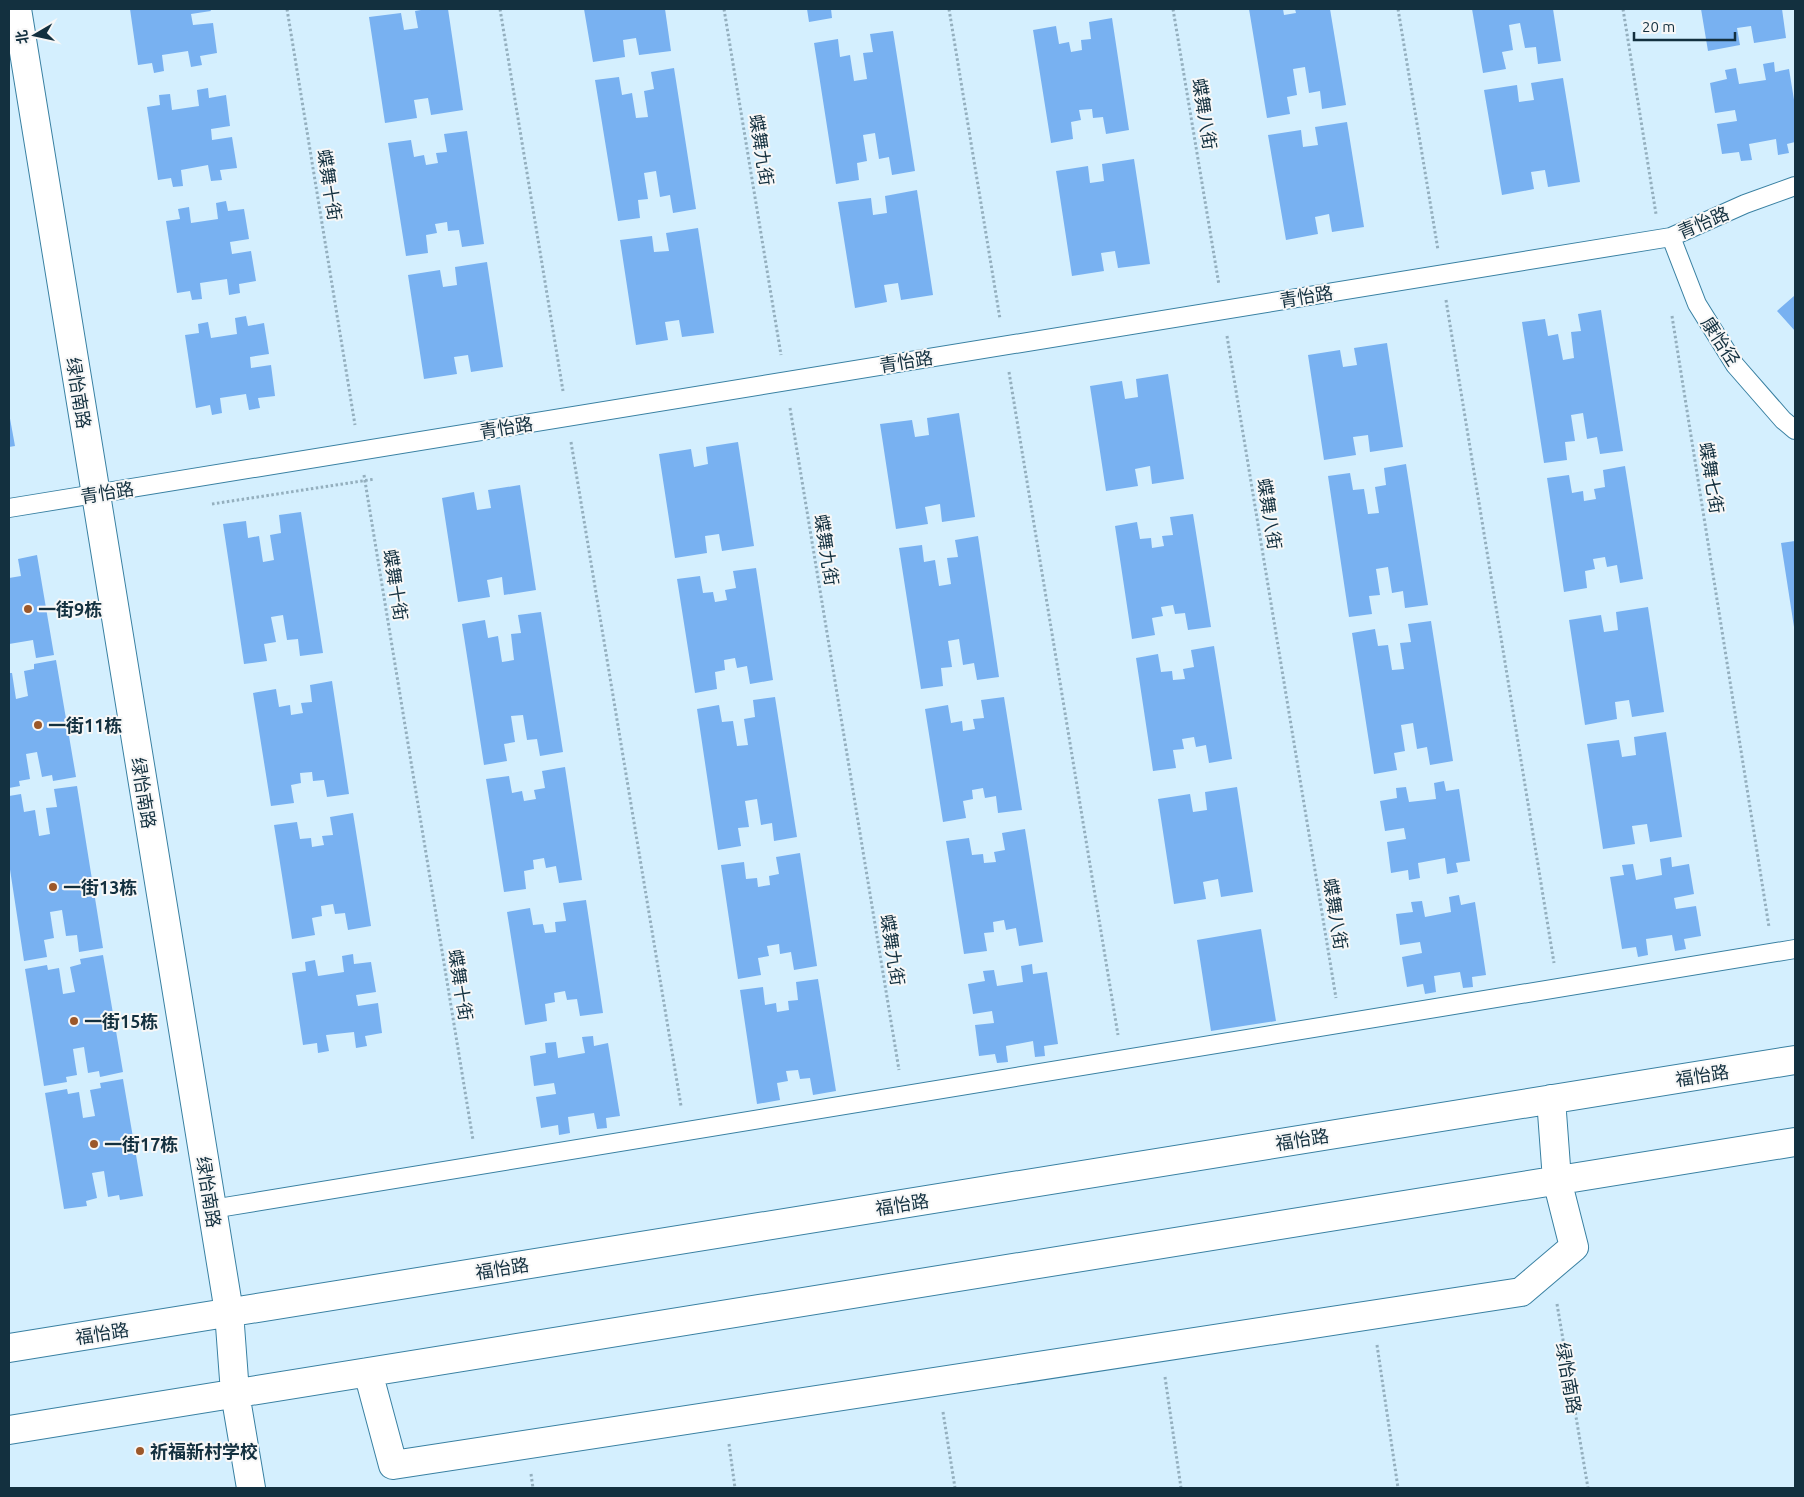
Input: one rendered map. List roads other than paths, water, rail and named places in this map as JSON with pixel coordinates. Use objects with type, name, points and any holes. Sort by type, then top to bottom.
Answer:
[{"type":"street","name":"绿怡南路","points":[[17,9],[229,1312],[235,1393],[251,1488]]},
{"type":"street","name":"福怡路","points":[[9,1348],[1795,1060]]},
{"type":"street","points":[[368,1372],[393,1464],[1521,1292],[1574,1247],[1557,1180],[1551,1099]]},
{"type":"street","points":[[9,1430],[1795,1142]]},
{"type":"lane","name":"青怡路","points":[[9,508],[1665,238],[1745,204],[1795,186]]},
{"type":"lane","name":"康怡径","points":[[1665,238],[1697,304],[1735,365],[1783,420],[1795,430]]},
{"type":"lane","points":[[212,1209],[1795,949]]},
{"type":"place","name":"一街9栋","points":[[28,609]]},
{"type":"place","name":"一街11栋","points":[[38,725]]},
{"type":"place","name":"一街13栋","points":[[53,887]]},
{"type":"place","name":"一街15栋","points":[[74,1021]]},
{"type":"place","name":"一街17栋","points":[[94,1144]]},
{"type":"place","name":"祈福新村学校","points":[[140,1451]]}]
